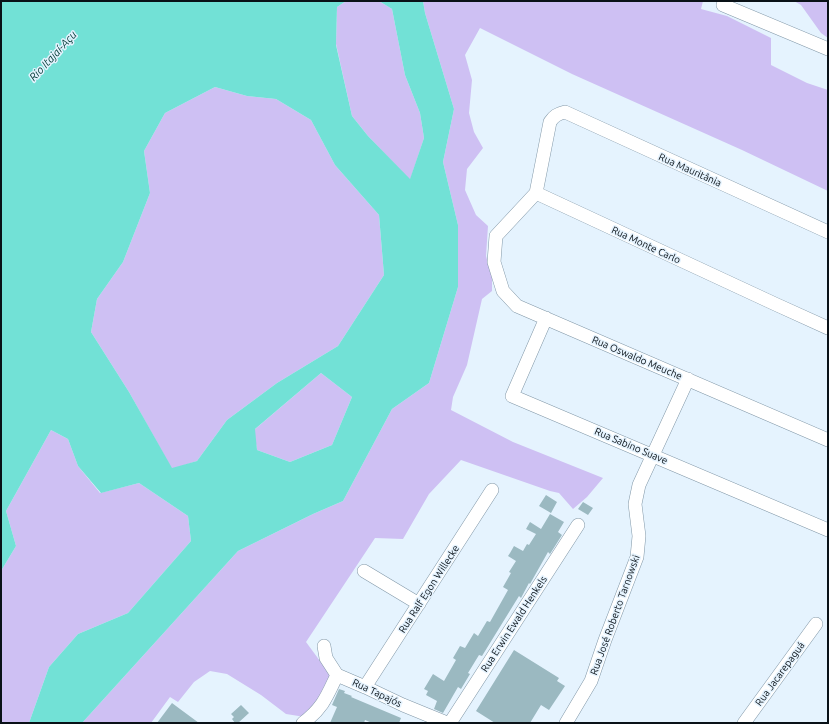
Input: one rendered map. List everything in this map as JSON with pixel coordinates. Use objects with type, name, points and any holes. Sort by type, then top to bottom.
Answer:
[{"type":"street","points":[[723,5],[828,49]]},
{"type":"street","name":"Rua Mauritânia","points":[[536,193],[550,122],[558,114],[565,112],[828,232]]},
{"type":"street","name":"Rua Oswaldo Meuche","points":[[536,193],[496,236],[494,262],[503,291],[517,306],[828,440]]},
{"type":"street","name":"Rua Monte Carlo","points":[[536,193],[828,328]]},
{"type":"street","name":"Rua Sabino Suave","points":[[546,318],[512,396],[828,530]]},
{"type":"street","name":"Rua José Roberto Tarnowski","points":[[566,723],[591,681],[637,557],[639,536],[635,504],[638,485],[688,379]]},
{"type":"street","name":"Rua Ralf Egon Willecke","points":[[366,687],[492,490]]},
{"type":"street","name":"Rua Erwin Ewald Henkels","points":[[450,723],[578,525]]},
{"type":"street","points":[[364,571],[419,604]]},
{"type":"street","name":"Rua Jacarepaguá","points":[[744,723],[816,624]]},
{"type":"street","points":[[303,723],[316,712],[325,701],[337,675],[326,658],[324,646]]},
{"type":"street","name":"Rua Tapajós","points":[[337,675],[447,723]]},
{"type":"shaded area","points":[[346,1],[379,1],[392,9],[405,75],[420,113],[424,138],[410,180],[368,136],[352,116],[336,44],[337,7]]},
{"type":"shaded area","points":[[423,1],[703,1],[701,9],[727,16],[771,38],[771,65],[807,83],[828,90],[828,191],[742,150],[572,74],[480,28],[465,55],[472,80],[469,113],[474,132],[483,148],[467,169],[465,190],[476,215],[488,226],[486,256],[492,277],[492,291],[482,299],[467,365],[453,397],[451,410],[513,442],[603,478],[587,497],[573,509],[559,493],[461,460],[429,494],[403,539],[375,538],[306,642],[331,676],[316,709],[305,717],[286,714],[261,695],[227,674],[210,671],[194,682],[178,702],[170,697],[151,723],[82,723],[238,551],[343,501],[392,409],[429,383],[458,287],[458,225],[443,162],[454,109],[425,13]]},
{"type":"shaded area","points":[[794,1],[828,1],[828,38],[821,33],[801,5]]},
{"type":"shaded area","points":[[215,87],[247,96],[276,99],[311,120],[335,165],[379,215],[384,275],[338,346],[277,383],[227,420],[197,461],[172,469],[129,392],[91,332],[97,299],[123,262],[150,193],[144,151],[165,113]]},
{"type":"shaded area","points":[[321,373],[352,397],[332,445],[290,462],[257,450],[254,430]]},
{"type":"shaded area","points":[[51,430],[68,439],[78,466],[100,493],[139,483],[188,516],[191,541],[128,613],[78,634],[49,667],[29,723],[1,723],[1,571],[16,546],[6,511]]},
{"type":"water","name":"Rio Itajaí-Açu","points":[[1,1],[346,1],[337,7],[336,45],[352,116],[368,136],[410,179],[424,138],[420,113],[405,75],[392,9],[379,1],[423,1],[425,13],[454,109],[443,162],[458,225],[458,287],[429,383],[392,409],[343,501],[238,551],[82,723],[29,723],[49,667],[78,634],[128,613],[191,541],[188,516],[139,483],[101,493],[78,466],[68,439],[51,430],[6,511],[16,546],[1,571]],"holes":[[[215,87],[247,96],[276,99],[311,120],[335,165],[379,215],[384,275],[338,346],[277,383],[227,420],[197,461],[172,468],[129,392],[91,332],[97,299],[123,262],[150,193],[144,151],[165,113]],[[321,373],[352,397],[332,445],[290,462],[257,450],[255,429]]]},
{"type":"building","points":[[546,495],[557,502],[551,513],[539,506]]},
{"type":"building","points":[[583,502],[593,508],[588,515],[578,509]]},
{"type":"building","points":[[550,514],[564,522],[558,532],[562,535],[550,554],[548,552],[530,584],[529,583],[521,598],[519,596],[482,656],[479,655],[468,673],[470,674],[461,689],[458,687],[443,713],[434,709],[437,701],[426,695],[428,691],[424,689],[433,674],[444,681],[456,660],[453,658],[460,646],[465,648],[474,633],[478,636],[487,621],[490,622],[508,590],[503,587],[511,573],[509,572],[516,561],[508,556],[514,546],[523,551],[527,544],[529,545],[536,534],[526,529],[530,522],[541,529]]},
{"type":"building","points":[[514,650],[559,678],[557,681],[565,686],[549,710],[541,705],[530,723],[495,723],[476,711]]},
{"type":"building","points":[[339,689],[345,691],[344,693],[352,696],[351,697],[401,718],[399,723],[372,723],[365,720],[364,723],[330,723],[337,707],[332,705]]},
{"type":"building","points":[[172,703],[180,709],[199,723],[157,723]]},
{"type":"building","points":[[241,705],[249,713],[238,723],[235,723],[232,719],[234,717],[231,714]]}]
